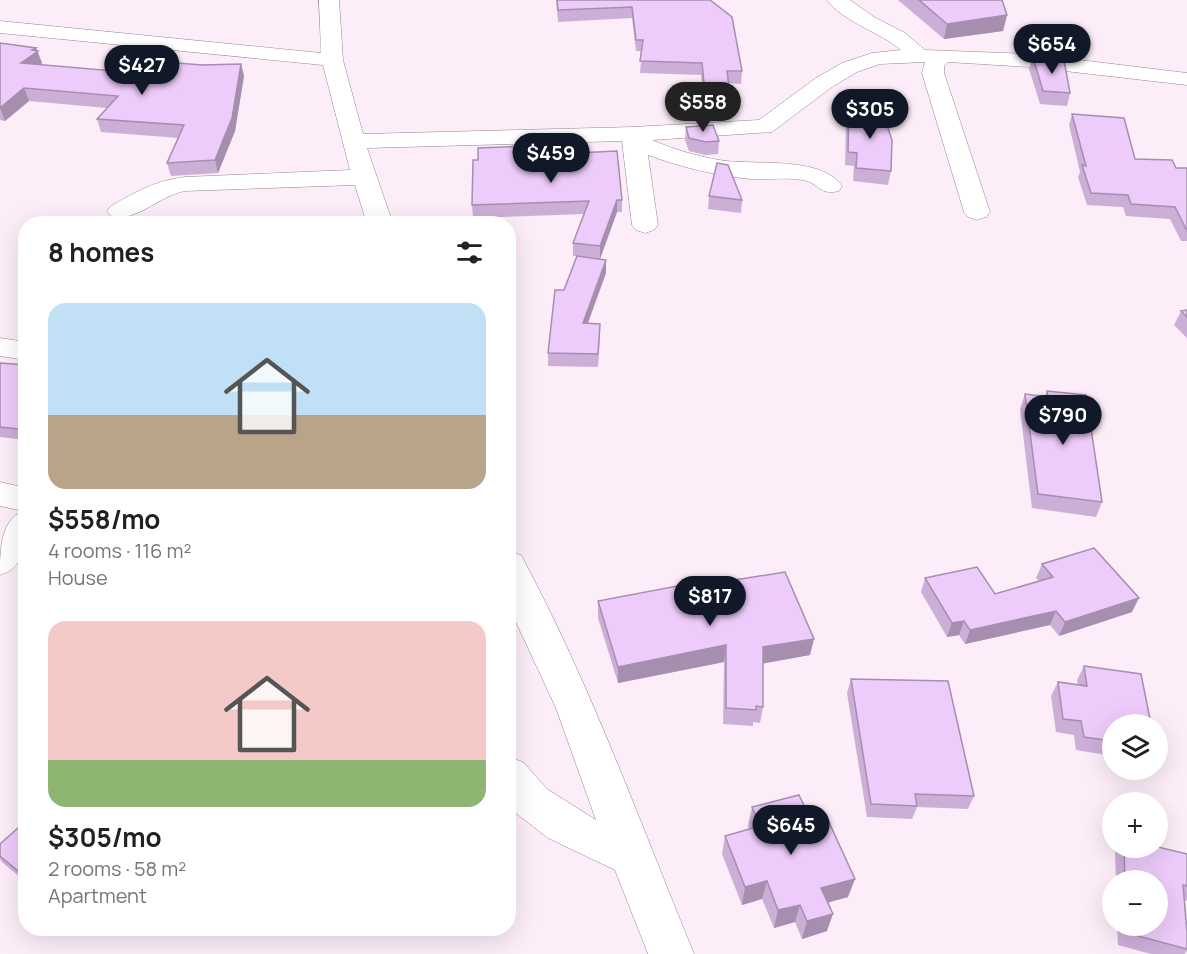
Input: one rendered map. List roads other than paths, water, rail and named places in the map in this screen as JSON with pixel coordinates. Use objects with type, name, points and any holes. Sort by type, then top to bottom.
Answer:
[{"type":"street","points":[[329,0],[332,60],[377,216]]},
{"type":"street","points":[[837,0],[867,21],[931,56],[934,64],[933,73],[977,212]]},
{"type":"street","points":[[0,27],[332,60]]},
{"type":"street","points":[[354,141],[633,137],[764,127],[783,116],[832,77],[864,61],[931,56],[1024,59],[1187,79]]},
{"type":"street","points":[[633,137],[667,156],[711,166],[754,172],[810,174],[825,180],[830,186]]},
{"type":"street","points":[[633,137],[645,225]]},
{"type":"street","points":[[120,211],[165,187],[185,184],[365,177]]},
{"type":"street","points":[[0,347],[18,350]]},
{"type":"street","points":[[0,494],[18,498]]},
{"type":"street","points":[[0,562],[18,535]]},
{"type":"street","points":[[516,582],[576,708],[631,856],[671,954]]},
{"type":"street","points":[[516,788],[552,817],[588,839],[631,856]]}]
